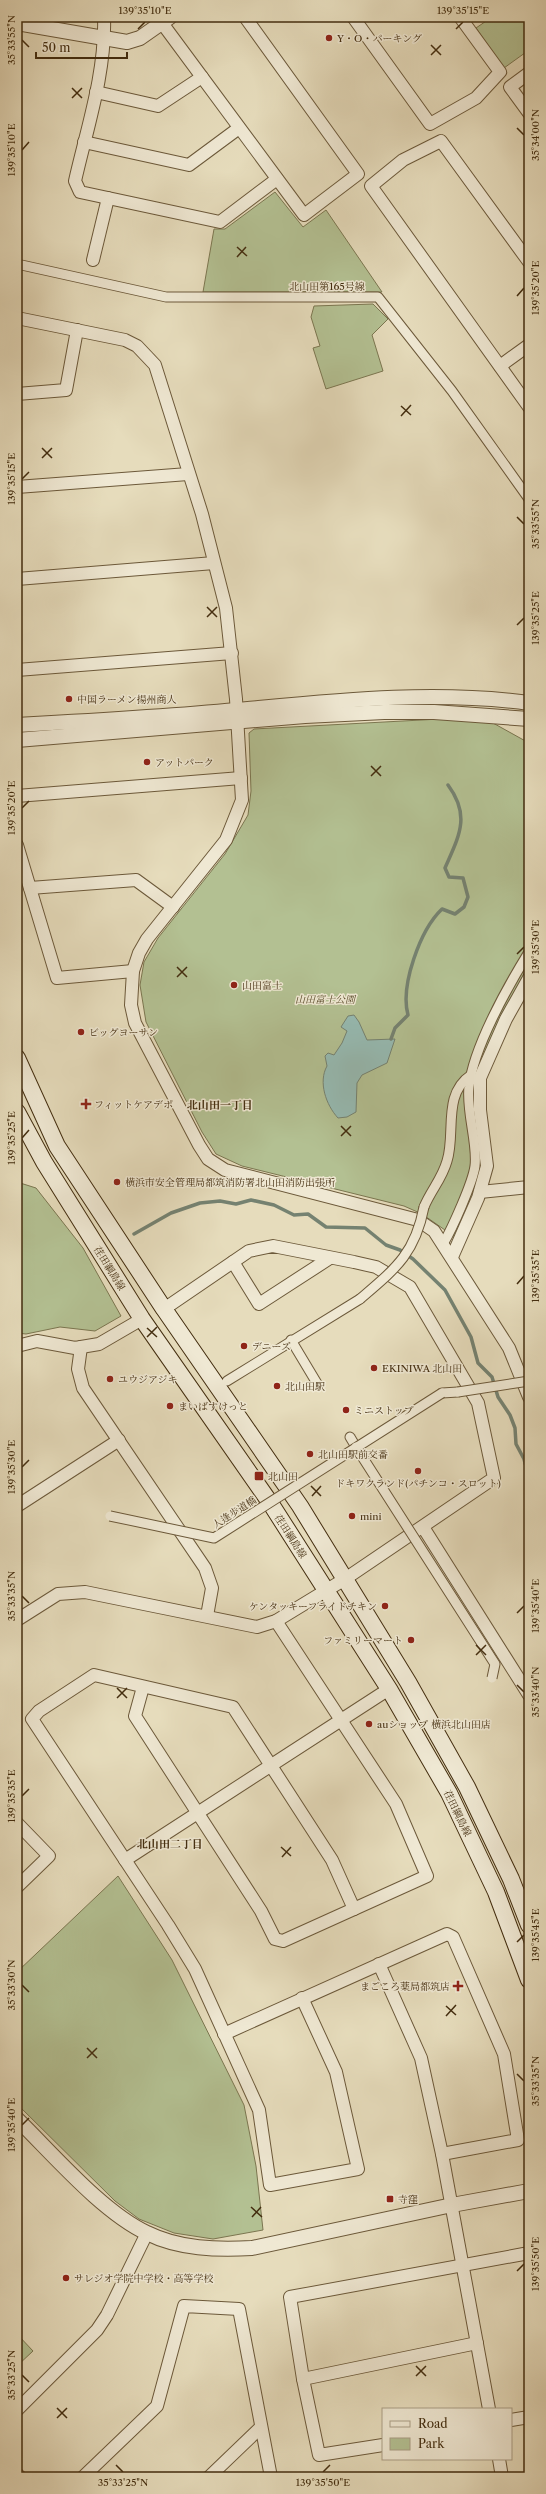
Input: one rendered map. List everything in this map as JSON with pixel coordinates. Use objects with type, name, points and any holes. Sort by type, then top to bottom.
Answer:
[{"type":"main road","name":"荏田綱島線","points":[[17,1058],[57,1146],[164,1309],[300,1506],[408,1682],[466,1787],[511,1879],[529,1925]]},
{"type":"main road","name":"荏田綱島線","points":[[17,1112],[44,1162],[142,1319],[271,1504],[389,1689],[449,1793],[496,1892],[529,1980]]},
{"type":"street","points":[[19,17],[17,23],[127,42],[140,38],[166,20],[202,77],[304,215],[358,174],[245,17]]},
{"type":"street","points":[[104,17],[105,38],[96,92],[75,181],[76,187],[80,192],[220,222],[277,179]]},
{"type":"street","points":[[353,17],[430,124],[476,98],[500,72],[460,17]]},
{"type":"street","points":[[529,73],[510,87],[529,113]]},
{"type":"street","points":[[96,92],[158,106],[202,77]]},
{"type":"street","points":[[84,142],[189,165],[239,128]]},
{"type":"street","points":[[529,262],[441,141],[403,160],[370,186],[529,407]]},
{"type":"street","points":[[93,260],[108,198]]},
{"type":"street","name":"北山田第165号線","points":[[17,264],[50,270],[166,297],[378,297],[452,391],[529,500]]},
{"type":"street","points":[[17,318],[125,340],[137,346],[155,365],[188,474],[202,514],[226,608],[232,653],[242,800],[226,840],[147,939],[139,953],[133,971],[131,1005],[135,1023],[183,1116],[208,1159],[225,1170],[418,1220],[434,1231],[509,1348],[529,1397]]},
{"type":"street","points":[[17,394],[66,390],[77,330]]},
{"type":"street","points":[[500,366],[529,345]]},
{"type":"street","points":[[17,487],[188,474]]},
{"type":"street","points":[[17,579],[214,564]]},
{"type":"street","points":[[17,670],[232,653]]},
{"type":"street","points":[[17,740],[237,716],[384,697],[460,698],[529,703]]},
{"type":"street","points":[[17,725],[237,716],[304,716],[434,712],[529,719]]},
{"type":"street","points":[[17,796],[241,778]]},
{"type":"street","points":[[17,845],[57,978],[133,971]]},
{"type":"street","points":[[30,888],[136,880],[173,907]]},
{"type":"street","points":[[443,1244],[472,1181],[476,1165],[468,1088],[471,1074],[482,1040],[529,952]]},
{"type":"street","points":[[452,1257],[480,1192],[487,1166],[480,1110],[480,1078],[506,1019],[529,978]]},
{"type":"street","points":[[227,1381],[291,1340],[360,1299],[393,1271],[411,1248],[418,1233],[424,1207],[430,1193],[439,1183],[450,1151],[451,1112],[456,1094],[466,1078],[471,1074]]},
{"type":"street","points":[[480,1192],[529,1187]]},
{"type":"street","points":[[17,1620],[58,1594],[85,1592],[257,1627],[276,1621],[327,1591],[494,1478],[478,1403],[410,1287],[376,1268],[273,1246],[249,1251],[164,1309]]},
{"type":"street","points":[[233,1262],[259,1304],[330,1258]]},
{"type":"street","points":[[17,1346],[37,1341],[75,1348],[99,1344],[142,1319]]},
{"type":"street","points":[[291,1340],[318,1385]]},
{"type":"street","points":[[80,1347],[78,1369],[83,1388],[205,1568],[212,1588],[207,1616]]},
{"type":"street","name":"人逢歩道橋","points":[[110,1516],[214,1538],[442,1393],[529,1381]]},
{"type":"street","points":[[350,1437],[495,1664],[492,1678]]},
{"type":"street","points":[[17,1506],[119,1440]]},
{"type":"street","points":[[423,1527],[529,1695]]},
{"type":"street","points":[[142,1687],[135,1716],[262,1911],[274,1938],[283,1941],[427,1876],[396,1804],[276,1621]]},
{"type":"street","points":[[302,1998],[336,2072],[358,2169],[270,2185],[259,2110],[195,1969],[32,1719],[39,1711],[94,1675],[233,1707],[272,1764],[332,1860],[354,1909]]},
{"type":"street","points":[[125,1860],[389,1689]]},
{"type":"street","points":[[17,1823],[49,1856],[17,1887]]},
{"type":"street","points":[[224,2034],[447,1934],[453,1937],[504,2054],[518,2140],[442,2154]]},
{"type":"street","points":[[379,1964],[420,2058],[442,2154],[490,2408]]},
{"type":"street","points":[[17,2119],[106,2206],[147,2234],[171,2242],[218,2250],[252,2248],[452,2205],[529,2191]]},
{"type":"street","points":[[17,2410],[97,2330],[108,2316],[147,2234]]},
{"type":"street","points":[[382,2445],[319,2455],[303,2379],[290,2296],[529,2253]]},
{"type":"street","points":[[82,2477],[157,2406],[184,2306],[239,2309],[260,2428],[271,2477]]},
{"type":"street","points":[[303,2379],[477,2343]]},
{"type":"street","points":[[512,2420],[529,2416]]},
{"type":"street","points":[[209,2477],[260,2428]]},
{"type":"street","points":[[499,2460],[502,2477]]},
{"type":"street","points":[[17,2474],[20,2477]]},
{"type":"green space","points":[[492,17],[529,17],[529,50],[504,68],[476,28]]},
{"type":"green space","points":[[275,192],[303,227],[326,210],[382,292],[203,292],[214,229],[225,229]]},
{"type":"green space","points":[[373,304],[388,319],[372,335],[383,371],[326,389],[313,348],[320,346],[311,317],[314,306]]},
{"type":"green space","name":"山田富士公園","points":[[440,719],[493,723],[529,743],[529,964],[495,1033],[476,1121],[480,1163],[475,1192],[455,1237],[422,1214],[404,1206],[242,1166],[216,1154],[202,1132],[146,1022],[140,985],[144,962],[158,938],[225,854],[248,815],[251,791],[249,733],[254,729]]},
{"type":"green space","points":[[17,1182],[36,1188],[83,1248],[121,1316],[95,1331],[60,1327],[26,1334],[17,1333]]},
{"type":"green space","points":[[118,1876],[172,1960],[244,2105],[256,2166],[263,2230],[213,2239],[174,2233],[139,2219],[115,2201],[17,2104],[17,1972]]},
{"type":"green space","points":[[17,2334],[33,2351],[17,2366]]},
{"type":"water","points":[[354,1015],[359,1022],[367,1040],[395,1039],[387,1063],[362,1075],[357,1083],[356,1112],[347,1117],[338,1118],[330,1107],[323,1086],[324,1072],[327,1066],[325,1056],[328,1053],[334,1055],[342,1043],[347,1031],[341,1027],[348,1016]]},
{"type":"waterway","points":[[391,1039],[395,1028],[408,1015],[406,1003],[409,974],[419,944],[426,930],[442,909],[455,914],[464,907],[468,897],[463,878],[449,877],[445,868],[455,846],[461,816],[455,796],[448,785]]},
{"type":"waterway","points":[[134,1234],[171,1213],[200,1203],[220,1201],[236,1204],[251,1200],[274,1205],[294,1215],[308,1214],[326,1227],[365,1228],[386,1245],[400,1250],[413,1259],[445,1290],[471,1337],[478,1363],[492,1377],[498,1397],[510,1415],[515,1428],[516,1444],[524,1459],[529,1478]]},
{"type":"place","name":"Y・O・パーキング","points":[[329,38]]},
{"type":"place","name":"中国ラーメン揚州商人","points":[[69,699]]},
{"type":"place","name":"アットパーク","points":[[147,762]]},
{"type":"place","name":"山田富士","points":[[234,985]]},
{"type":"place","name":"ビッグヨーサン","points":[[81,1032]]},
{"type":"place","name":"フィットケアデポ","points":[[86,1104]]},
{"type":"place","name":"横浜市安全管理局都筑消防署北山田消防出張所","points":[[117,1182]]},
{"type":"place","name":"デニーズ","points":[[244,1346]]},
{"type":"place","name":"EKINIWA 北山田","points":[[374,1368]]},
{"type":"place","name":"ユウジアジキ","points":[[110,1379]]},
{"type":"place","name":"北山田駅","points":[[277,1386]]},
{"type":"place","name":"まいばすけっと","points":[[170,1406]]},
{"type":"place","name":"ミニストップ","points":[[346,1410]]},
{"type":"place","name":"北山田駅前交番","points":[[310,1454]]},
{"type":"place","name":"ドキワクランド(パチンコ・スロット)","points":[[418,1471]]},
{"type":"place","name":"北山田","points":[[259,1476]]},
{"type":"place","name":"mini","points":[[352,1516]]},
{"type":"place","name":"ケンタッキーフライドチキン","points":[[385,1606]]},
{"type":"place","name":"ファミリーマート","points":[[411,1640]]},
{"type":"place","name":"auショップ 横浜北山田店","points":[[369,1724]]},
{"type":"place","name":"まごころ薬局都筑店","points":[[458,1986]]},
{"type":"place","name":"寺窪","points":[[390,2199]]},
{"type":"place","name":"サレジオ学院中学校・高等学校","points":[[66,2278]]},
{"type":"district","name":"北山田一丁目","points":[[220,1105]]},
{"type":"district","name":"北山田二丁目","points":[[170,1844]]}]
